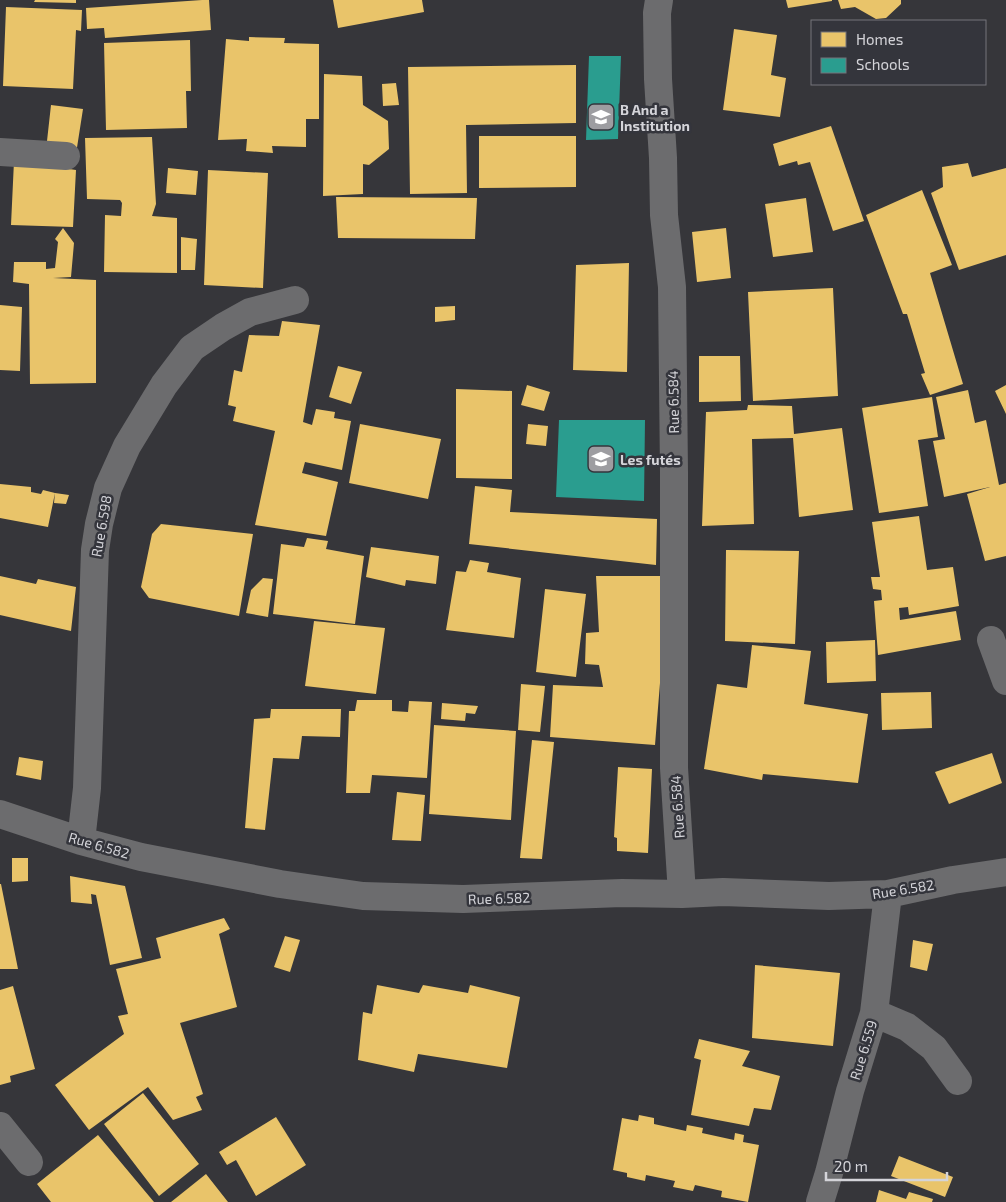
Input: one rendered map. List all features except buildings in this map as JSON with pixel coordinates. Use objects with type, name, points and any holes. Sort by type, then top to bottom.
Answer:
[{"type":"street","name":"Rue 6.584","points":[[659,0],[657,13],[658,79],[663,158],[664,215],[672,287],[674,768],[682,894]]},
{"type":"street","points":[[0,152],[66,156]]},
{"type":"street","name":"Rue 6.598","points":[[81,842],[87,788],[95,550],[108,488],[127,446],[164,385],[192,348],[222,327],[250,312],[295,300]]},
{"type":"street","points":[[991,640],[1006,681]]},
{"type":"street","name":"Rue 6.582","points":[[0,814],[81,842],[141,857],[280,884],[363,896],[463,899],[622,893],[682,894],[723,892],[829,896],[888,894],[953,880],[1006,872]]},
{"type":"street","name":"Rue 6.559","points":[[820,1202],[830,1173],[850,1091],[874,1013],[888,894]]},
{"type":"street","points":[[874,1013],[907,1027],[934,1048],[958,1081]]},
{"type":"street","points":[[0,1126],[29,1162]]},
{"type":"place","name":"B And a Institution","points":[[601,117]]},
{"type":"place","name":"Les futés","points":[[601,459]]}]
